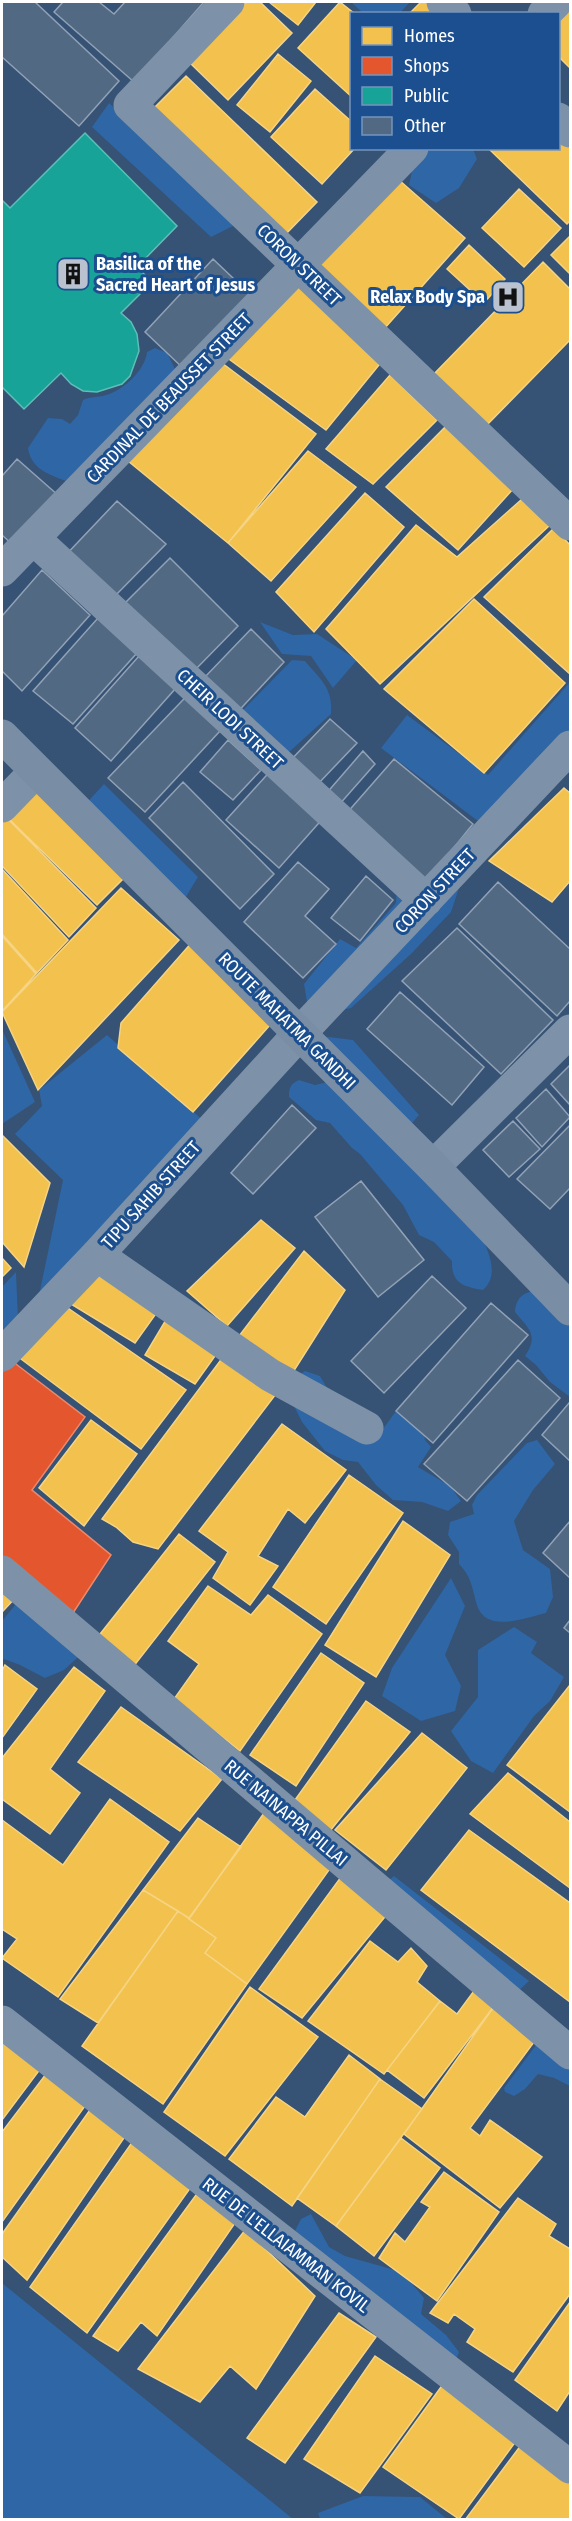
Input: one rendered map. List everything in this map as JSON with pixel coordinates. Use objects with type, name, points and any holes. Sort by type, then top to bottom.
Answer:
[{"type":"street","name":"CORON STREET","points":[[228,2],[130,105],[570,524]]},
{"type":"street","name":"CARDINAL DE BEAUSSET STREET","points":[[2,570],[410,150]]},
{"type":"street","name":"CHEIR LODI STREET","points":[[33,538],[426,900]]},
{"type":"street","name":"ROUTE MAHATMA GANDHI","points":[[2,736],[433,1167],[570,1310]]},
{"type":"street","name":"CORON STREET","points":[[299,1034],[570,747]]},
{"type":"street","points":[[2,806],[36,771]]},
{"type":"street","points":[[433,1167],[570,1031]]},
{"type":"street","name":"TIPU SAHIB STREET","points":[[2,1355],[97,1255],[299,1034]]},
{"type":"street","points":[[97,1255],[270,1375],[367,1428]]},
{"type":"street","name":"RUE NAINAPPA PILLAI","points":[[2,1572],[570,2053]]},
{"type":"street","name":"RUE DE L'ELLAIAMMAN KOVIL","points":[[2,2022],[570,2467]]},
{"type":"shaded area","points":[[351,2],[410,2],[401,12],[362,12]]},
{"type":"shaded area","points":[[109,103],[237,224],[211,237],[92,127]]},
{"type":"shaded area","points":[[427,150],[473,150],[477,159],[459,188],[436,203],[409,185],[414,162]]},
{"type":"shaded area","points":[[155,348],[167,353],[177,373],[66,481],[41,470],[33,461],[28,448],[48,418],[62,419],[70,424],[78,415],[83,400],[120,389],[138,372],[147,352]]},
{"type":"shaded area","points":[[260,622],[293,635],[317,634],[357,660],[333,688],[311,656],[282,654]]},
{"type":"shaded area","points":[[292,660],[305,661],[321,679],[330,697],[331,714],[288,753],[239,714]]},
{"type":"shaded area","points":[[570,682],[570,736],[486,827],[381,748],[407,715],[488,775]]},
{"type":"shaded area","points":[[104,784],[198,877],[181,905],[80,810]]},
{"type":"shaded area","points":[[464,873],[451,912],[411,954],[351,1008],[333,1012]]},
{"type":"shaded area","points":[[397,884],[420,899],[308,1008],[304,984],[340,939],[356,948],[396,903]]},
{"type":"shaded area","points":[[2,1029],[35,1102],[2,1124]]},
{"type":"shaded area","points":[[107,1035],[206,1123],[37,1305],[63,1180],[15,1134],[42,1106],[39,1090]]},
{"type":"shaded area","points":[[313,1035],[353,1040],[419,1115],[405,1131]]},
{"type":"shaded area","points":[[299,1080],[315,1085],[328,1082],[480,1232],[492,1269],[488,1284],[483,1290],[460,1283],[454,1274],[452,1261],[434,1242],[419,1235],[403,1205],[360,1154],[330,1123],[316,1120],[289,1097],[291,1087]]},
{"type":"shaded area","points":[[16,1272],[18,1320],[2,1338],[2,1287]]},
{"type":"shaded area","points":[[541,1289],[570,1321],[570,1397],[550,1382],[525,1356],[532,1337],[515,1312],[516,1306],[523,1295]]},
{"type":"shaded area","points":[[305,1371],[320,1376],[338,1407],[383,1429],[396,1411],[410,1407],[421,1418],[425,1440],[431,1447],[418,1467],[450,1486],[461,1501],[448,1511],[422,1502],[393,1500],[376,1485],[358,1462],[343,1460],[325,1451],[302,1422],[294,1406],[299,1375]]},
{"type":"shaded area","points":[[537,1440],[555,1464],[533,1490],[514,1521],[523,1550],[550,1569],[553,1597],[546,1613],[506,1622],[496,1621],[480,1612],[469,1577],[459,1564],[459,1552],[448,1535],[450,1522],[474,1514],[472,1505],[477,1495],[527,1443]]},
{"type":"shaded area","points":[[451,1578],[465,1606],[445,1655],[461,1686],[455,1711],[421,1721],[382,1696],[392,1668]]},
{"type":"shaded area","points":[[16,1604],[87,1649],[64,1670],[45,1678],[20,1665],[4,1659],[2,1661],[2,1621]]},
{"type":"shaded area","points":[[514,1627],[537,1642],[531,1653],[564,1677],[550,1701],[534,1716],[493,1773],[471,1761],[451,1731],[478,1697],[478,1650]]},
{"type":"shaded area","points":[[394,1876],[529,1981],[513,1996],[381,1886]]},
{"type":"shaded area","points":[[542,2037],[570,2060],[570,2086],[554,2078],[538,2074],[525,2089],[514,2096],[505,2092],[504,2088]]},
{"type":"shaded area","points":[[311,2214],[329,2247],[345,2256],[402,2272],[424,2298],[421,2314],[446,2335],[459,2352],[454,2365],[294,2233],[301,2219]]},
{"type":"shaded area","points":[[2,2283],[293,2519],[2,2519]]},
{"type":"shaded area","points":[[363,2496],[420,2497],[447,2519],[320,2519],[318,2513]]},
{"type":"building: Homes","points":[[246,2],[260,2],[292,33],[228,100],[189,62]]},
{"type":"building: Homes","points":[[269,2],[316,2],[298,25]]},
{"type":"building: Homes","points":[[340,2],[352,12],[350,12],[350,95],[298,48]]},
{"type":"building: Homes","points":[[421,2],[432,2],[441,12],[411,12]]},
{"type":"building: Homes","points":[[568,9],[570,12],[570,68],[560,58],[560,17]]},
{"type":"building: Homes","points":[[278,54],[311,81],[270,132],[237,105]]},
{"type":"building: Homes","points":[[186,76],[317,202],[283,237],[152,110]]},
{"type":"building: Homes","points":[[315,89],[350,120],[350,150],[353,150],[322,184],[271,137]]},
{"type":"building: Homes","points":[[560,131],[570,140],[570,221],[567,224],[490,150],[560,150]]},
{"type":"building: Homes","points":[[391,173],[465,238],[384,329],[310,265]]},
{"type":"building: Homes","points":[[519,189],[561,228],[524,267],[482,228]]},
{"type":"building: Homes","points":[[570,236],[570,274],[551,255]]},
{"type":"building: Homes","points":[[469,245],[505,279],[484,303],[447,269]]},
{"type":"building: Homes","points":[[543,262],[570,289],[570,340],[485,427],[433,375]]},
{"type":"building: Homes","points":[[307,274],[383,360],[326,430],[226,357]]},
{"type":"building: Homes","points":[[222,363],[316,434],[228,543],[128,461]]},
{"type":"building: Homes","points":[[390,375],[437,420],[373,484],[326,449]]},
{"type":"building: Homes","points":[[447,425],[513,489],[458,550],[386,487]]},
{"type":"building: Homes","points":[[308,451],[356,487],[271,581],[228,543]]},
{"type":"building: Homes","points":[[365,493],[404,527],[314,632],[276,592]]},
{"type":"building: Homes","points":[[521,500],[551,524],[380,684],[326,629],[416,525],[457,557]]},
{"type":"building: Homes","points":[[554,528],[570,545],[570,674],[484,597]]},
{"type":"building: Homes","points":[[474,599],[565,683],[484,773],[384,689]]},
{"type":"building: Homes","points":[[36,777],[129,873],[97,905],[2,812]]},
{"type":"building: Homes","points":[[564,788],[570,793],[570,881],[552,902],[489,861]]},
{"type":"building: Homes","points":[[2,813],[96,908],[69,937],[2,866]]},
{"type":"building: Homes","points":[[2,869],[68,940],[37,973],[2,934]]},
{"type":"building: Homes","points":[[121,888],[179,940],[38,1090],[2,1012]]},
{"type":"building: Homes","points":[[200,933],[277,1017],[193,1112],[118,1048],[121,1023]]},
{"type":"building: Homes","points":[[2,936],[36,974],[2,1011]]},
{"type":"building: Homes","points":[[2,1135],[50,1183],[24,1267],[2,1242]]},
{"type":"building: Homes","points":[[261,1220],[295,1248],[227,1326],[187,1291]]},
{"type":"building: Homes","points":[[304,1251],[345,1290],[290,1377],[236,1340]]},
{"type":"building: Homes","points":[[2,1258],[11,1268],[2,1277]]},
{"type":"building: Homes","points":[[97,1267],[160,1308],[135,1343],[71,1304]]},
{"type":"building: Homes","points":[[65,1306],[186,1390],[141,1449],[17,1356]]},
{"type":"building: Homes","points":[[170,1313],[220,1349],[195,1384],[145,1355]]},
{"type":"building: Homes","points":[[226,1353],[279,1390],[158,1549],[133,1542],[116,1527],[102,1519]]},
{"type":"building: Homes","points":[[91,1420],[137,1454],[84,1526],[39,1488]]},
{"type":"building: Homes","points":[[282,1424],[346,1470],[305,1523],[288,1509],[258,1556],[278,1566],[250,1605],[213,1578],[228,1552],[199,1531]]},
{"type":"building: Homes","points":[[349,1475],[403,1513],[326,1624],[273,1587]]},
{"type":"building: Homes","points":[[403,1521],[450,1555],[376,1677],[325,1645]]},
{"type":"building: Homes","points":[[179,1534],[215,1562],[133,1667],[97,1638]]},
{"type":"building: Homes","points":[[2,1586],[16,1597],[2,1612]]},
{"type":"building: Homes","points":[[208,1586],[251,1615],[268,1595],[322,1634],[240,1751],[174,1699],[199,1664],[168,1641]]},
{"type":"building: Homes","points":[[321,1653],[364,1683],[296,1786],[250,1755]]},
{"type":"building: Homes","points":[[5,1665],[37,1689],[2,1738],[2,1671]]},
{"type":"building: Homes","points":[[74,1667],[105,1691],[50,1769],[80,1793],[50,1834],[2,1799],[2,1758]]},
{"type":"building: Homes","points":[[570,1685],[570,1812],[507,1765]]},
{"type":"building: Homes","points":[[366,1701],[410,1732],[330,1831],[295,1800]]},
{"type":"building: Homes","points":[[121,1707],[222,1779],[180,1831],[78,1762]]},
{"type":"building: Homes","points":[[422,1733],[467,1768],[386,1870],[335,1830]]},
{"type":"building: Homes","points":[[508,1773],[570,1822],[570,1888],[470,1814]]},
{"type":"building: Homes","points":[[110,1799],[169,1842],[58,1997],[2,1958],[17,1939],[2,1929],[2,1820],[63,1865]]},
{"type":"building: Homes","points":[[264,1813],[334,1863],[247,1984],[205,1953],[216,1938],[189,1919]]},
{"type":"building: Homes","points":[[198,1818],[241,1847],[189,1918],[143,1890]]},
{"type":"building: Homes","points":[[469,1830],[570,1903],[570,2002],[421,1890]]},
{"type":"building: Homes","points":[[341,1877],[389,1912],[302,2018],[259,1989]]},
{"type":"building: Homes","points":[[143,1890],[178,1911],[98,2023],[60,1999]]},
{"type":"building: Homes","points":[[178,1911],[216,1938],[205,1953],[247,1984],[163,2104],[82,2046]]},
{"type":"building: Homes","points":[[370,1941],[398,1962],[411,1948],[427,1966],[417,1982],[440,2001],[384,2074],[308,2021]]},
{"type":"building: Homes","points":[[479,1984],[498,2001],[424,2098],[387,2070],[440,2001],[457,2014]]},
{"type":"building: Homes","points":[[250,1987],[318,2037],[225,2156],[164,2112]]},
{"type":"building: Homes","points":[[498,2001],[540,2034],[470,2128],[480,2136],[490,2120],[542,2157],[500,2208],[404,2134]]},
{"type":"building: Homes","points":[[2,2041],[41,2068],[2,2120]]},
{"type":"building: Homes","points":[[349,2055],[380,2079],[292,2206],[229,2159],[276,2097],[305,2117]]},
{"type":"building: Homes","points":[[46,2074],[85,2106],[2,2222],[2,2132]]},
{"type":"building: Homes","points":[[380,2079],[422,2109],[336,2226],[297,2198]]},
{"type":"building: Homes","points":[[92,2107],[126,2135],[27,2280],[2,2257],[2,2234]]},
{"type":"building: Homes","points":[[401,2138],[440,2168],[374,2256],[336,2226]]},
{"type":"building: Homes","points":[[133,2141],[191,2187],[87,2333],[30,2287]]},
{"type":"building: Homes","points":[[444,2172],[499,2212],[437,2301],[379,2258],[395,2233],[405,2242],[430,2207],[421,2202]]},
{"type":"building: Homes","points":[[196,2195],[235,2223],[157,2336],[141,2322],[118,2351],[93,2336]]},
{"type":"building: Homes","points":[[518,2198],[556,2224],[549,2236],[570,2249],[570,2294],[513,2372],[467,2342],[475,2329],[454,2314],[448,2323],[430,2313]]},
{"type":"building: Homes","points":[[245,2230],[315,2296],[256,2389],[230,2366],[200,2402],[138,2369]]},
{"type":"building: Homes","points":[[570,2302],[570,2391],[557,2411],[515,2380]]},
{"type":"building: Homes","points":[[339,2313],[376,2337],[285,2463],[247,2438]]},
{"type":"building: Homes","points":[[375,2356],[432,2394],[360,2493],[304,2459]]},
{"type":"building: Homes","points":[[446,2380],[519,2437],[459,2519],[383,2467]]},
{"type":"building: Homes","points":[[524,2441],[570,2479],[570,2520],[465,2520]]},
{"type":"building: Shops","points":[[12,1361],[85,1417],[32,1490],[111,1555],[71,1616],[2,1556],[2,1372]]},
{"type":"building: Public","name":"Basilica of the Sacred Heart of Jesus","points":[[85,133],[177,226],[137,267],[152,282],[121,313],[131,322],[137,334],[139,351],[130,376],[122,384],[97,392],[83,391],[71,384],[61,373],[24,409],[3,388],[2,390],[2,200],[10,208]]},
{"type":"building: Other","points":[[2,2],[35,2],[119,81],[79,126],[2,57]]},
{"type":"building: Other","points":[[63,2],[99,2],[114,14],[125,2],[204,2],[134,82],[54,12]]},
{"type":"building: Other","points":[[213,259],[253,297],[185,370],[145,332]]},
{"type":"building: Other","points":[[17,459],[59,496],[14,546],[2,535],[2,476]]},
{"type":"building: Other","points":[[117,501],[166,544],[111,600],[62,559]]},
{"type":"building: Other","points":[[170,558],[238,626],[194,671],[125,603]]},
{"type":"building: Other","points":[[42,570],[90,615],[22,691],[2,671],[2,616]]},
{"type":"building: Other","points":[[98,618],[137,653],[73,724],[33,691]]},
{"type":"building: Other","points":[[251,629],[284,662],[145,812],[108,778]]},
{"type":"building: Other","points":[[139,656],[176,688],[111,761],[75,728]]},
{"type":"building: Other","points":[[330,719],[357,743],[316,786],[288,763]]},
{"type":"building: Other","points":[[228,740],[261,770],[233,800],[200,772]]},
{"type":"building: Other","points":[[363,751],[375,764],[338,806],[325,795]]},
{"type":"building: Other","points":[[394,759],[473,824],[426,882],[346,814]]},
{"type":"building: Other","points":[[274,767],[325,816],[279,868],[226,820]]},
{"type":"building: Other","points":[[183,782],[274,874],[240,909],[149,818]]},
{"type":"building: Other","points":[[298,862],[329,889],[305,916],[336,944],[303,978],[244,922]]},
{"type":"building: Other","points":[[366,876],[393,900],[360,941],[331,918]]},
{"type":"building: Other","points":[[498,882],[570,949],[570,1001],[557,1016],[459,924]]},
{"type":"building: Other","points":[[457,928],[553,1020],[501,1074],[402,981]]},
{"type":"building: Other","points":[[400,992],[484,1067],[452,1105],[367,1029]]},
{"type":"building: Other","points":[[570,1065],[570,1105],[551,1084]]},
{"type":"building: Other","points":[[546,1089],[570,1117],[542,1147],[516,1118]]},
{"type":"building: Other","points":[[292,1105],[316,1128],[253,1194],[231,1173]]},
{"type":"building: Other","points":[[513,1121],[540,1149],[509,1177],[483,1150]]},
{"type":"building: Other","points":[[570,1125],[570,1188],[550,1209],[517,1179]]},
{"type":"building: Other","points":[[361,1181],[424,1260],[378,1297],[315,1217]]},
{"type":"building: Other","points":[[432,1276],[466,1308],[384,1393],[351,1361]]},
{"type":"building: Other","points":[[491,1303],[528,1335],[433,1443],[396,1411]]},
{"type":"building: Other","points":[[518,1360],[560,1398],[467,1501],[424,1464]]},
{"type":"building: Other","points":[[570,1404],[570,1461],[542,1435]]},
{"type":"building: Other","points":[[570,1521],[570,1578],[543,1553]]},
{"type":"building: Other","points":[[570,1620],[570,1633],[564,1628]]},
{"type":"place","name":"Basilica of the Sacred Heart of Jesus","points":[[73,274]]},
{"type":"place","name":"Relax Body Spa","points":[[508,297]]}]
